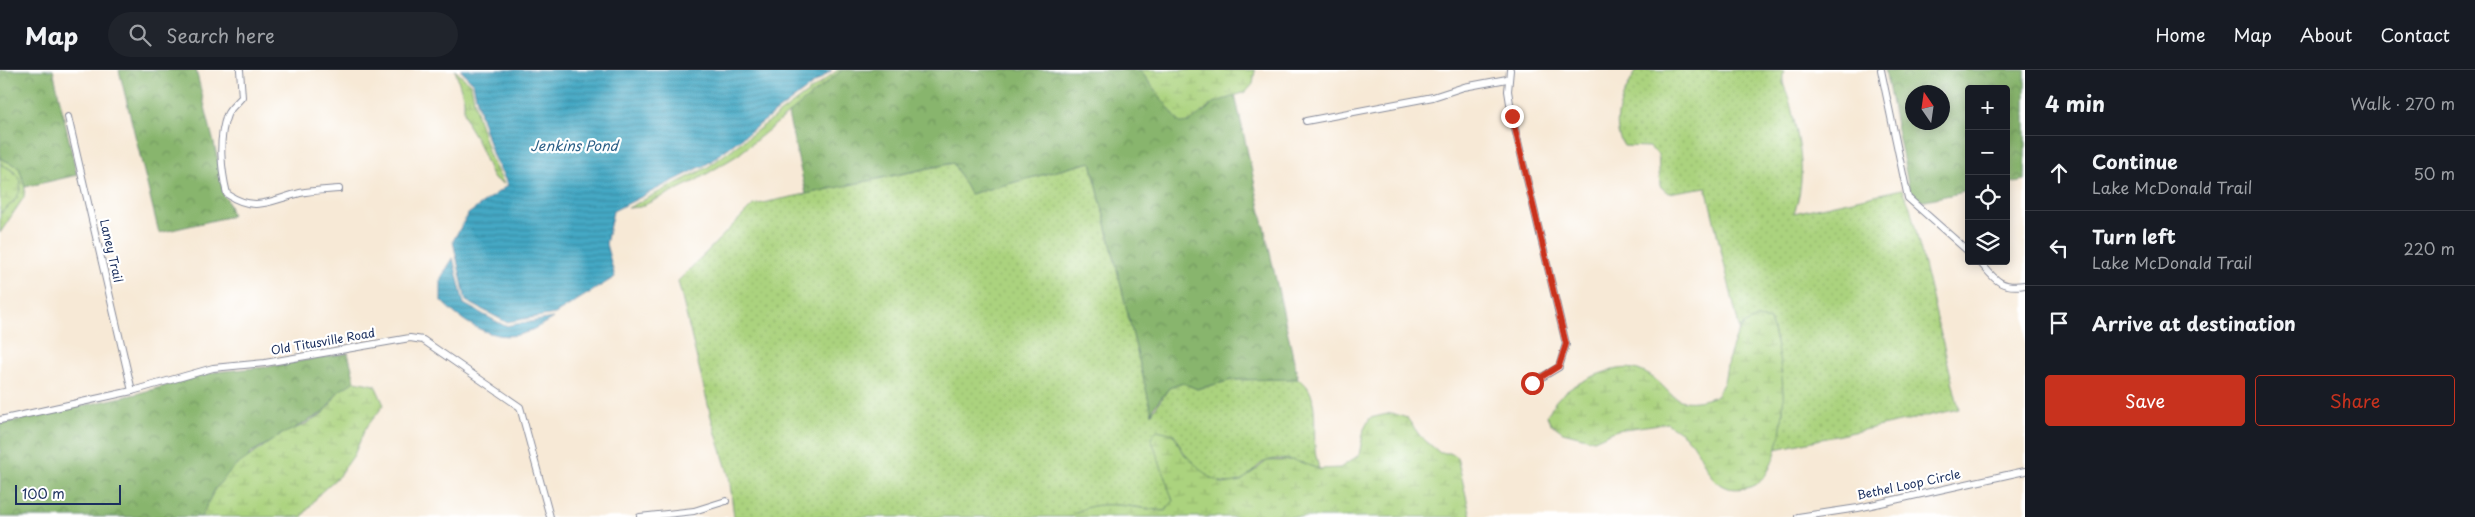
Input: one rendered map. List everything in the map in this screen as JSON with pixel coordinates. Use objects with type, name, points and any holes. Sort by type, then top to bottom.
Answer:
[{"type":"street","points":[[240,70],[242,97],[227,113],[222,140],[224,181],[227,194],[248,205],[274,201],[302,193],[339,189]]},
{"type":"street","points":[[1510,70],[1508,79],[1512,116],[1566,344],[1559,366],[1532,383]]},
{"type":"street","points":[[1881,70],[1908,198],[1965,248]]},
{"type":"street","points":[[1306,121],[1434,96],[1464,87],[1508,79]]},
{"type":"street","name":"Laney Trail","points":[[68,117],[132,391]]},
{"type":"street","points":[[1982,265],[2000,284],[2009,286],[2025,284]]},
{"type":"street","name":"Old Titusville Road","points":[[0,420],[132,391],[213,368],[265,363],[410,338],[424,340],[520,407],[550,517]]},
{"type":"street","name":"Bethel Loop Circle","points":[[1798,517],[1858,508],[2025,471]]},
{"type":"street","points":[[640,517],[694,511],[726,501]]},
{"type":"green space","points":[[0,70],[53,70],[77,175],[25,187],[19,167],[0,158]]},
{"type":"green space","points":[[119,70],[196,70],[220,168],[223,195],[227,199],[232,216],[159,233]]},
{"type":"green space","points":[[455,70],[471,85],[477,115],[490,157],[504,184],[493,178],[476,138],[468,125],[464,112],[464,99]]},
{"type":"green space","points":[[838,70],[842,70],[738,155],[695,181],[640,207],[628,208],[708,167]]},
{"type":"green space","points":[[842,70],[1140,70],[1151,85],[1203,113],[1213,103],[1235,95],[1298,379],[1232,380],[1197,389],[1183,383],[1169,388],[1154,407],[1152,414],[1091,162],[970,194],[953,163],[806,194],[788,114]]},
{"type":"green space","points":[[1140,70],[1255,70],[1253,84],[1246,92],[1213,103],[1190,122],[1180,123]]},
{"type":"green space","points":[[1637,70],[1784,70],[1783,84],[1789,98],[1801,158],[1801,185],[1794,213],[1902,189],[1910,207],[1959,409],[1776,449],[1783,410],[1776,341],[1770,320],[1743,325],[1740,331],[1706,187],[1668,193],[1660,186],[1658,154],[1649,147],[1624,146],[1619,137],[1617,127],[1620,107],[1627,88]]},
{"type":"green space","points":[[1885,70],[2025,70],[2025,180],[2010,183],[2010,85],[1965,85],[1965,192],[1916,202],[1909,188]]},
{"type":"green space","points":[[0,158],[19,167],[25,187],[24,197],[0,233],[0,213],[14,202],[14,171],[0,164]]},
{"type":"green space","points":[[1091,162],[1152,413],[1169,388],[1183,383],[1197,389],[1232,380],[1295,378],[1303,382],[1309,389],[1312,398],[1315,420],[1315,452],[1319,469],[1293,461],[1273,459],[1263,463],[1239,481],[1228,483],[1218,481],[1208,477],[1191,462],[1174,434],[1170,491],[1173,502],[1165,511],[1129,506],[1103,505],[1080,511],[1070,517],[734,517],[729,476],[711,417],[678,281],[753,205],[954,163],[970,194]]},
{"type":"green space","points":[[0,164],[10,169],[16,175],[21,187],[14,200],[0,213]]},
{"type":"green space","points":[[1757,318],[1770,320],[1780,365],[1783,411],[1778,444],[1770,468],[1764,478],[1756,484],[1747,488],[1737,489],[1721,485],[1711,475],[1689,439],[1667,423],[1617,430],[1594,440],[1563,432],[1550,423],[1547,416],[1555,402],[1562,395],[1594,376],[1618,369],[1629,368],[1650,376],[1678,399],[1699,401],[1716,396],[1724,382],[1728,360],[1736,337],[1743,325]]},
{"type":"green space","points":[[348,353],[355,381],[339,391],[324,412],[252,452],[201,517],[0,517],[0,424],[136,394],[214,372],[266,367]]},
{"type":"green space","points":[[355,381],[375,385],[384,405],[365,429],[354,455],[339,476],[320,493],[302,517],[201,517],[215,489],[233,468],[280,435],[304,425],[324,413],[339,391]]},
{"type":"green space","points":[[1392,413],[1407,418],[1420,436],[1440,453],[1450,453],[1457,457],[1471,517],[1070,517],[1080,510],[1091,506],[1103,505],[1129,506],[1165,511],[1173,501],[1151,438],[1157,430],[1174,434],[1182,452],[1209,477],[1224,484],[1241,481],[1267,461],[1293,460],[1319,469],[1340,468],[1359,455],[1364,429],[1370,418]]},
{"type":"water","name":"Jenkins Pond","points":[[460,70],[832,70],[707,164],[613,211],[606,244],[615,277],[555,314],[506,322],[466,301],[453,241],[468,214],[508,185],[493,156],[473,83]]},
{"type":"water","points":[[453,258],[464,304],[505,326],[553,318],[536,328],[517,335],[506,336],[475,327],[441,301],[441,278]]},
{"type":"route","points":[[1512,116],[1533,198],[1566,344],[1563,360],[1559,366],[1553,372],[1532,383]]}]
